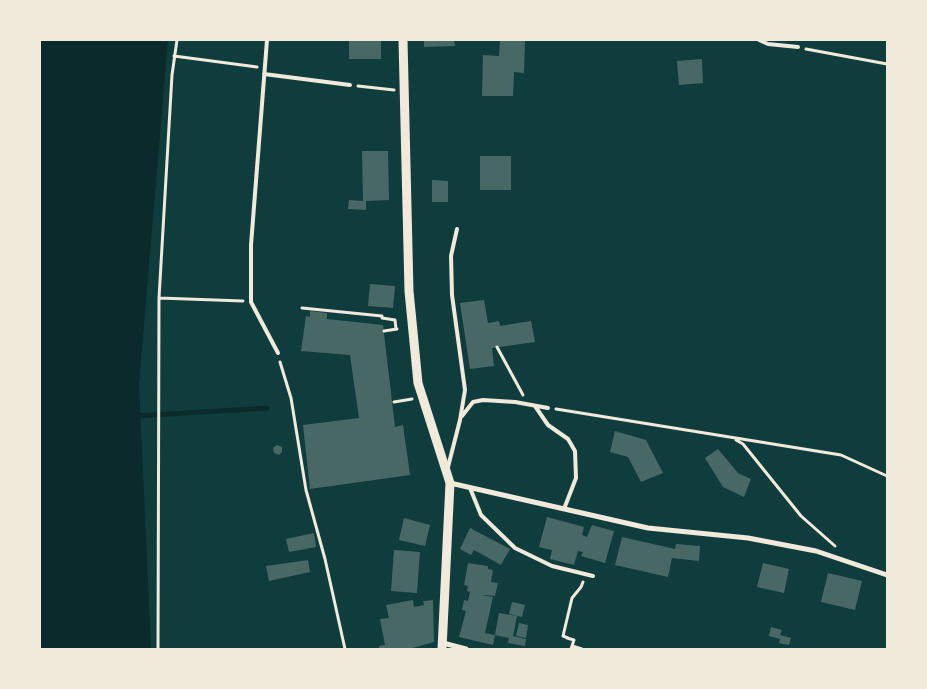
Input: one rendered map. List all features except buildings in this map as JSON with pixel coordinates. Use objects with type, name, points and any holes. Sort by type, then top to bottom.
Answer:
[{"type":"street","points":[[403,40],[409,291],[418,383],[450,483],[442,646],[466,649]]},
{"type":"street","points":[[450,483],[648,528],[748,538],[816,551],[887,575]]},
{"type":"lane","points":[[267,40],[251,245],[251,302],[278,353]]},
{"type":"lane","points":[[759,40],[768,44],[798,48]]},
{"type":"lane","points":[[264,74],[350,85]]},
{"type":"lane","points":[[446,472],[460,420],[465,390],[452,295],[451,256],[457,229]]},
{"type":"lane","points":[[460,420],[466,408],[473,402],[483,400],[522,403],[548,408]]},
{"type":"lane","points":[[535,406],[548,425],[568,439],[575,451],[576,478],[564,509]]},
{"type":"lane","points":[[470,488],[480,515],[515,548],[552,566],[584,576],[594,576]]},
{"type":"path","points":[[158,649],[159,298],[176,40]]},
{"type":"path","points":[[798,48],[887,64]]},
{"type":"path","points":[[174,56],[264,68]]},
{"type":"path","points":[[350,85],[404,92]]},
{"type":"path","points":[[159,298],[251,302]]},
{"type":"path","points":[[302,308],[382,316],[382,318],[395,320],[396,329]]},
{"type":"path","points":[[384,331],[405,329]]},
{"type":"path","points":[[497,347],[523,394],[522,403]]},
{"type":"path","points":[[278,353],[291,398],[306,490],[325,559],[344,649]]},
{"type":"path","points":[[394,402],[415,398]]},
{"type":"path","points":[[548,408],[841,455],[887,476]]},
{"type":"path","points":[[734,438],[743,444],[801,516],[839,549],[837,558]]},
{"type":"path","points":[[582,649],[572,648],[574,640],[563,636],[572,598],[582,587],[584,576]]},
{"type":"water","points":[[40,40],[168,40],[139,384],[151,649],[40,649]]},
{"type":"waterway","points":[[136,416],[267,408]]}]
